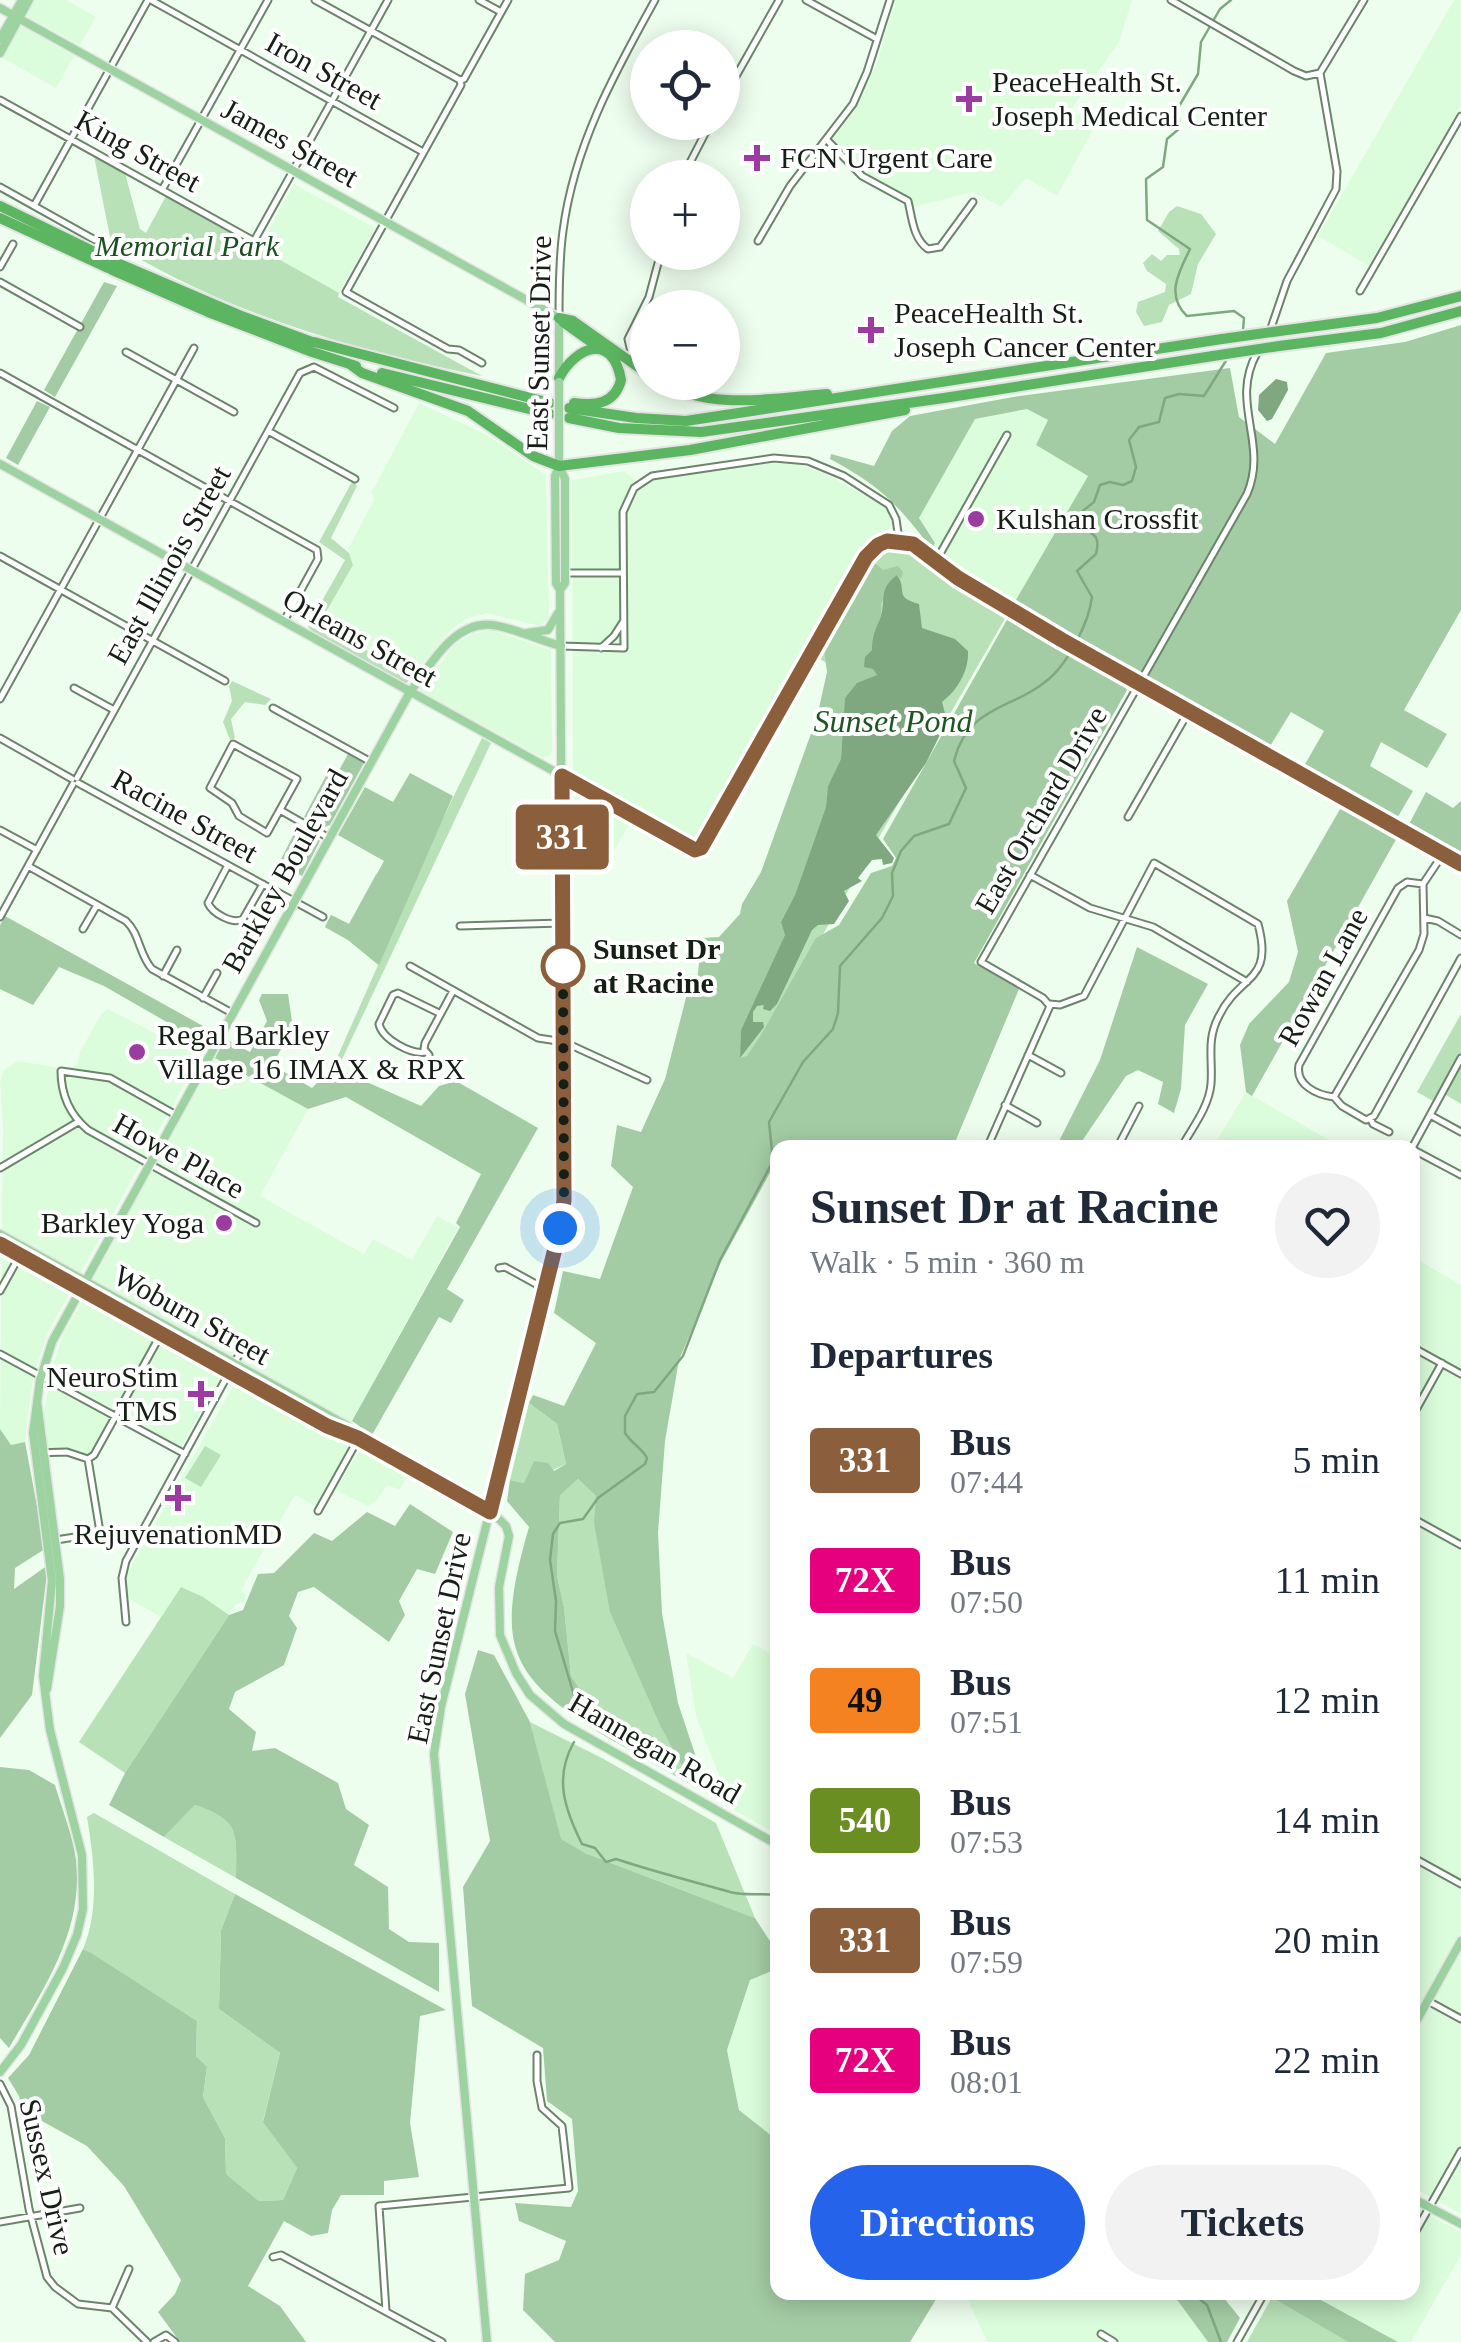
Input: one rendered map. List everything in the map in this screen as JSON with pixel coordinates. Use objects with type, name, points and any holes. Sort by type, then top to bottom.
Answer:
[{"type":"highway","points":[[0,206],[222,318],[311,346],[550,408],[351,364],[311,346]]},
{"type":"highway","points":[[0,218],[111,265]]},
{"type":"highway","points":[[569,410],[686,420],[1377,318],[1461,296]]},
{"type":"highway","points":[[569,410],[618,428],[700,432],[1381,332],[1461,311]]},
{"type":"highway","points":[[559,318],[606,352],[620,372],[619,388],[607,401],[569,410]]},
{"type":"highway","points":[[559,318],[573,321],[630,361]]},
{"type":"highway","points":[[559,380],[577,353],[591,349],[606,352]]},
{"type":"highway","points":[[351,364],[362,372],[468,410],[533,456],[560,466],[690,450],[792,432],[928,406],[944,398]]},
{"type":"highway","points":[[740,398],[846,392],[858,395]]},
{"type":"main road","points":[[0,52],[25,0]]},
{"type":"main road","name":"James Street","points":[[0,8],[559,318]]},
{"type":"main road","points":[[0,39],[16,17]]},
{"type":"main road","name":"East Sunset Drive","points":[[559,318],[559,440],[565,479],[566,573],[566,583],[560,590]]},
{"type":"main road","name":"Orleans Street","points":[[0,464],[698,850],[866,557],[882,542],[899,540]]},
{"type":"main road","name":"East Sunset Drive","points":[[487,2342],[434,1754],[441,1707],[564,1200],[561,646],[555,476],[560,466]]},
{"type":"main road","points":[[899,540],[913,544],[1062,640],[1461,864]]},
{"type":"main road","points":[[524,634],[549,629],[560,609]]},
{"type":"main road","name":"Barkley Boulevard","points":[[0,2072],[21,2045],[64,1968],[82,1909],[82,1855],[50,1730],[46,1694],[60,1606],[37,1400],[52,1342],[410,692],[452,640],[469,628],[490,624],[561,646]]},
{"type":"main road","name":"Woburn Street","points":[[0,1234],[160,1334],[232,1368]]},
{"type":"main road","name":"Woburn Street","points":[[0,1244],[82,1284],[344,1435],[358,1438],[490,1512]]},
{"type":"main road","name":"Hannegan Road","points":[[490,1512],[506,1526],[510,1536],[499,1587],[500,1636],[511,1664],[530,1694],[564,1724],[770,1840]]},
{"type":"main road","points":[[1420,2015],[1461,1942]]},
{"type":"main road","points":[[1420,2203],[1461,2224]]},
{"type":"street","name":"Iron Street","points":[[149,0],[424,153]]},
{"type":"street","points":[[34,206],[149,0]]},
{"type":"street","points":[[162,190],[268,0]]},
{"type":"street","points":[[314,0],[462,82]]},
{"type":"street","points":[[293,171],[388,0]]},
{"type":"street","points":[[479,0],[501,12]]},
{"type":"street","points":[[482,363],[459,350],[448,349],[346,292],[508,0]]},
{"type":"street","name":"East Sunset Drive","points":[[559,318],[563,230],[576,170],[606,90],[655,0]]},
{"type":"street","points":[[740,69],[779,0]]},
{"type":"street","points":[[806,0],[877,40]]},
{"type":"street","points":[[758,240],[790,186],[856,97],[890,0]]},
{"type":"street","points":[[1171,0],[1301,74],[1320,74]]},
{"type":"street","points":[[1271,328],[1287,281],[1336,189],[1337,171],[1320,74],[1364,0]]},
{"type":"street","name":"King Street","points":[[0,100],[254,241],[293,171]]},
{"type":"street","points":[[1360,291],[1461,116]]},
{"type":"street","points":[[826,140],[862,176],[908,201],[914,228],[921,244],[928,249],[940,247],[973,202]]},
{"type":"street","points":[[0,188],[95,240]]},
{"type":"street","points":[[0,267],[13,244]]},
{"type":"street","points":[[0,282],[80,327]]},
{"type":"street","points":[[1262,344],[1266,337]]},
{"type":"street","points":[[0,699],[194,348]]},
{"type":"street","points":[[126,352],[234,412]]},
{"type":"street","name":"East Orchard Drive","points":[[1050,1004],[981,962],[1252,482],[1256,444],[1245,394],[1248,373],[1257,353]]},
{"type":"street","name":"East Illinois Street","points":[[0,917],[300,373],[314,367],[394,408]]},
{"type":"street","points":[[0,373],[315,548],[318,559],[284,622]]},
{"type":"street","points":[[268,431],[354,479]]},
{"type":"street","points":[[936,561],[1008,435]]},
{"type":"street","points":[[600,648],[624,620],[622,512],[630,493],[658,474],[762,459],[808,460],[857,484],[888,505],[896,519],[899,540]]},
{"type":"street","points":[[0,556],[225,681]]},
{"type":"street","points":[[566,573],[622,573]]},
{"type":"street","name":"Barkley Boulevard","points":[[561,646],[624,648],[624,620]]},
{"type":"street","points":[[74,688],[114,710]]},
{"type":"street","points":[[273,708],[371,762]]},
{"type":"street","points":[[1128,817],[1189,710]]},
{"type":"street","name":"Racine Street","points":[[0,738],[322,917]]},
{"type":"street","points":[[234,744],[297,779],[280,810],[268,832],[239,816],[232,803],[210,788],[234,744]]},
{"type":"street","points":[[280,810],[329,838]]},
{"type":"street","points":[[0,830],[37,850]]},
{"type":"street","name":"Rowan Lane","points":[[1334,1096],[1323,1095],[1302,1082],[1297,1074],[1298,1065],[1398,888],[1407,882],[1423,884],[1443,854]]},
{"type":"street","points":[[990,1140],[1050,1004],[1060,1005],[1084,996],[1154,863],[1258,924],[1264,950],[1262,962],[1228,1000],[1218,1018],[1209,1044],[1211,1085],[1207,1101],[1185,1140]]},
{"type":"street","points":[[228,865],[208,900],[212,910],[241,921],[263,884]]},
{"type":"street","points":[[28,866],[130,924],[145,961],[163,976],[232,1013]]},
{"type":"street","points":[[1030,875],[1090,908],[1153,927],[1247,982]]},
{"type":"street","points":[[1423,884],[1420,950],[1334,1096],[1342,1106],[1366,1120],[1374,1116],[1461,958]]},
{"type":"street","points":[[84,930],[97,905]]},
{"type":"street","points":[[1424,918],[1438,921],[1461,935]]},
{"type":"street","points":[[460,926],[563,923]]},
{"type":"street","points":[[163,976],[177,950]]},
{"type":"street","points":[[410,966],[538,1038],[564,1042],[647,1080]]},
{"type":"street","points":[[203,998],[217,972]]},
{"type":"street","points":[[438,1013],[398,992],[379,1024],[384,1035],[417,1054],[427,1053],[424,1046],[453,990]]},
{"type":"street","points":[[1028,1055],[1061,1073]]},
{"type":"street","points":[[1416,1140],[1461,1058]]},
{"type":"street","name":"Howe Place","points":[[176,1114],[110,1078],[62,1071],[64,1096],[78,1122],[114,1147],[256,1223]]},
{"type":"street","points":[[1005,1105],[1038,1123]]},
{"type":"street","points":[[1120,1140],[1139,1106]]},
{"type":"street","points":[[1430,1115],[1461,1132]]},
{"type":"street","points":[[1370,1118],[1373,1124],[1389,1132]]},
{"type":"street","points":[[0,1168],[78,1122]]},
{"type":"street","points":[[1420,1152],[1461,1175]]},
{"type":"street","points":[[0,1291],[20,1255]]},
{"type":"street","points":[[499,1268],[505,1267],[545,1289]]},
{"type":"street","points":[[40,1453],[67,1452],[88,1458],[94,1455],[160,1334]]},
{"type":"street","points":[[126,1622],[123,1569],[242,1351]]},
{"type":"street","points":[[1420,1351],[1461,1374]]},
{"type":"street","points":[[0,1354],[184,1454]]},
{"type":"street","points":[[1420,1403],[1442,1363]]},
{"type":"street","points":[[318,1510],[358,1438]]},
{"type":"street","points":[[88,1458],[100,1532]]},
{"type":"street","points":[[1420,1522],[1461,1545]]},
{"type":"street","points":[[52,1541],[100,1532],[140,1536]]},
{"type":"street","points":[[1420,1861],[1461,1884]]},
{"type":"street","points":[[1428,2002],[1461,2019]]},
{"type":"street","points":[[386,2311],[378,2206],[569,2188],[562,2126],[542,2108],[538,2055]]},
{"type":"street","name":"Sussex Drive","points":[[0,2084],[11,2106],[43,2268],[55,2287],[78,2304],[112,2308],[151,2342]]},
{"type":"street","points":[[1420,2224],[1461,2151]]},
{"type":"street","points":[[0,2222],[80,2208]]},
{"type":"street","points":[[273,2257],[282,2255],[442,2342]]},
{"type":"street","points":[[112,2308],[129,2269]]},
{"type":"street","points":[[1238,2341],[1261,2300]]},
{"type":"street","points":[[151,2342],[166,2334],[175,2342]]},
{"type":"street","points":[[1101,2334],[1114,2342]]},
{"type":"shaded area","points":[[32,0],[66,0],[96,17],[80,45],[28,17],[26,12]]},
{"type":"shaded area","name":"PeaceHealth St. Joseph Medical Center","points":[[895,0],[1132,0],[1119,42],[1070,111],[1096,124],[1057,196],[1026,178],[1001,207],[973,192],[913,207],[859,179],[827,145],[854,111],[877,63]]},
{"type":"shaded area","points":[[1454,0],[1461,0],[1461,106],[1369,266],[1318,236]]},
{"type":"shaded area","points":[[23,27],[74,56],[56,88],[1,57],[16,30]]},
{"type":"shaded area","points":[[294,184],[375,228],[339,293],[259,248]]},
{"type":"shaded area","points":[[104,282],[117,286],[55,397],[44,390]]},
{"type":"shaded area","points":[[1461,325],[1461,610],[1404,710],[1447,734],[1427,768],[1381,742],[1370,766],[1413,791],[1396,820],[1304,766],[1324,731],[1291,712],[1269,748],[1013,605],[1088,476],[1036,445],[1048,420],[1027,409],[975,419],[919,518],[935,543],[932,549],[887,497],[830,459],[831,454],[874,466],[892,431],[910,416],[1013,397],[1230,368],[1239,417],[1275,444],[1326,353],[1405,342]]},
{"type":"shaded area","points":[[37,401],[50,407],[18,465],[6,458]]},
{"type":"shaded area","points":[[419,403],[487,435],[546,475],[549,618],[540,626],[487,613],[465,619],[412,676],[318,624],[352,565],[348,549],[374,500],[372,492]]},
{"type":"shaded area","points":[[1027,409],[1048,420],[1036,445],[1088,475],[1013,605],[948,565],[932,549],[935,543],[919,518],[975,419]]},
{"type":"shaded area","points":[[793,463],[824,473],[879,503],[889,512],[892,524],[885,536],[865,550],[701,840],[695,843],[573,772],[572,480],[624,471],[637,482],[758,464]]},
{"type":"shaded area","points":[[876,564],[883,570],[898,566],[903,572],[901,579],[897,575],[881,604],[871,657],[877,676],[845,698],[841,759],[828,786],[826,807],[795,895],[781,922],[785,935],[741,1030],[740,1058],[747,1056],[761,1035],[816,938],[839,925],[871,873],[892,866],[896,858],[883,839],[1008,618],[1123,683],[1127,690],[974,963],[1019,989],[956,1140],[770,1140],[770,1173],[721,1262],[679,1360],[665,1441],[658,1533],[662,1613],[678,1703],[708,1793],[693,1786],[661,1727],[610,1612],[594,1523],[596,1496],[578,1479],[560,1495],[557,1576],[571,1676],[617,1743],[553,1700],[532,1679],[519,1657],[512,1604],[529,1527],[507,1501],[510,1480],[524,1483],[534,1461],[548,1463],[554,1471],[566,1464],[557,1424],[529,1403],[533,1395],[564,1406],[596,1343],[554,1313],[563,1271],[600,1279],[633,1187],[611,1166],[617,1125],[641,1132],[665,1079],[688,990],[696,989],[702,938],[719,937],[740,914],[761,872],[817,717],[827,672],[824,649],[868,566]]},
{"type":"shaded area","points":[[492,630],[551,650],[549,756],[543,758],[419,690],[454,645],[474,633]]},
{"type":"shaded area","points":[[348,754],[364,763],[330,825],[323,828],[304,817],[329,770],[337,774]]},
{"type":"shaded area","points":[[410,773],[453,796],[379,965],[325,927],[331,915],[349,924],[384,861],[338,835],[365,787],[393,802]]},
{"type":"shaded area","points":[[1426,792],[1453,808],[1461,801],[1461,856],[1408,826]]},
{"type":"shaded area","points":[[584,794],[631,821],[611,856],[572,853],[572,801]]},
{"type":"shaded area","points":[[1343,804],[1398,836],[1252,1096],[1246,1092],[1240,1045],[1249,1024],[1289,982],[1298,952],[1287,901]]},
{"type":"shaded area","points":[[298,826],[320,841],[302,876],[279,863]]},
{"type":"shaded area","points":[[5,916],[203,1026],[191,1036],[104,986],[59,967],[33,1005],[0,989],[0,925]]},
{"type":"shaded area","points":[[1137,947],[1208,984],[1185,1025],[1181,1089],[1174,1113],[1158,1104],[1163,1082],[1138,1070],[1126,1076],[1083,1140],[1060,1140],[1100,1060]]},
{"type":"shaded area","points":[[262,994],[288,994],[293,1028],[272,1065],[312,1088],[333,1067],[421,1106],[439,1086],[456,1081],[538,1128],[447,1289],[464,1300],[451,1323],[439,1317],[372,1435],[352,1421],[460,1227],[456,1223],[481,1174],[346,1097],[308,1109],[215,1058],[225,1039],[250,1052],[267,1021],[259,1000]]},
{"type":"shaded area","points":[[108,1009],[198,1059],[48,1332],[33,1377],[25,1442],[11,1445],[0,1429],[0,1081],[4,1070],[17,1061],[68,1069],[77,1065],[101,1014]]},
{"type":"shaded area","points":[[213,1057],[308,1109],[260,1196],[364,1254],[373,1239],[412,1260],[437,1216],[458,1227],[350,1425],[93,1280]]},
{"type":"shaded area","points":[[1246,1092],[1329,1140],[1217,1140]]},
{"type":"shaded area","points":[[1420,1261],[1461,1285],[1461,2214],[1420,2191]]},
{"type":"shaded area","points":[[85,1298],[134,1322],[154,1338],[113,1411],[50,1375],[63,1334]]},
{"type":"shaded area","points":[[163,1339],[219,1369],[222,1375],[181,1447],[121,1415]]},
{"type":"shaded area","points":[[236,1381],[345,1438],[348,1448],[316,1506],[295,1495],[241,1590],[245,1601],[235,1605],[125,1773],[79,1742],[161,1617],[117,1592]]},
{"type":"shaded area","points":[[49,1386],[109,1419],[88,1456],[46,1448],[43,1418]]},
{"type":"shaded area","points":[[0,1429],[11,1445],[25,1442],[45,1549],[15,1568],[14,1589],[48,1565],[32,1695],[0,1738]]},
{"type":"shaded area","points":[[361,1449],[409,1473],[400,1490],[387,1485],[368,1506],[335,1490]]},
{"type":"shaded area","points":[[410,1504],[453,1532],[435,1574],[417,1569],[399,1601],[405,1615],[389,1642],[314,1587],[298,1592],[289,1616],[297,1628],[284,1665],[235,1692],[229,1709],[256,1732],[252,1751],[275,1748],[338,1783],[346,1809],[369,1825],[354,1865],[388,1887],[389,1929],[409,1942],[439,1943],[439,1992],[236,1878],[233,1831],[221,1817],[195,1805],[164,1837],[109,1805],[125,1773],[229,1615],[243,1610],[258,1574],[274,1573],[314,1533],[332,1541],[367,1512],[395,1526]]},
{"type":"shaded area","points":[[753,1644],[770,1653],[770,1830],[732,1809],[696,1716],[686,1653],[733,1678]]},
{"type":"shaded area","points":[[478,1650],[494,1655],[530,1722],[561,1839],[585,1853],[755,1918],[770,1941],[770,1972],[750,1980],[727,2050],[739,2110],[770,2134],[770,2300],[935,2300],[910,2342],[555,2342],[523,2310],[525,2274],[559,2260],[566,2241],[519,2221],[515,2203],[571,2207],[578,2191],[572,2119],[547,2101],[543,2048],[472,2006],[463,1887],[490,1841],[465,1694]]},
{"type":"shaded area","points":[[0,1767],[29,1770],[55,1785],[70,1832],[77,1886],[74,1911],[58,1959],[9,2048],[0,2038]]},
{"type":"shaded area","points":[[235,1894],[446,2010],[420,2016],[410,2123],[419,2177],[384,2181],[384,2195],[341,2195],[332,2210],[328,2233],[311,2236],[284,2221],[248,2286],[280,2306],[306,2342],[180,2342],[158,2312],[175,2294],[181,2280],[124,2186],[87,2146],[22,2110],[8,2078],[29,2055],[83,1949],[197,2021],[196,2056],[207,2067],[203,2097],[225,2138],[226,2174],[259,2201],[283,2200],[297,2168],[263,2122],[280,2053],[219,2009],[221,1930]]},
{"type":"shaded area","points":[[770,1973],[770,2134],[739,2110],[727,2050],[750,1980]]},
{"type":"shaded area","points":[[1420,2210],[1461,2232],[1461,2255],[1411,2342],[1398,2342],[1321,2300],[1420,2300]]},
{"type":"shaded area","points":[[968,2300],[1177,2300],[1208,2342],[987,2342]]},
{"type":"shaded area","points":[[1226,2300],[1240,2318],[1227,2342],[1208,2342],[1178,2301]]},
{"type":"shaded area","points":[[1277,2300],[1321,2300],[1398,2342],[1348,2342]]},
{"type":"green space","name":"Memorial Park","points":[[94,156],[125,173],[140,229],[146,233],[166,196],[482,376],[385,354],[290,326],[154,267],[111,242]]},
{"type":"green space","points":[[1177,206],[1201,214],[1216,234],[1198,264],[1191,294],[1169,305],[1162,322],[1144,326],[1136,312],[1138,302],[1165,292],[1166,284],[1147,271],[1143,263],[1152,254],[1161,261],[1167,255],[1180,255],[1179,249],[1158,231]]},
{"type":"green space","points":[[353,480],[357,486],[331,538],[349,553],[353,565],[319,624],[412,676],[405,685],[313,634],[308,626],[345,560],[319,542]]},
{"type":"green space","name":"Sunset Pond","points":[[891,550],[915,553],[942,575],[1007,615],[738,1082],[706,1064],[848,675],[816,657],[858,580]]},
{"type":"green space","points":[[232,681],[271,699],[265,705],[245,702],[231,719],[235,738],[230,740],[223,722],[232,701]]},
{"type":"green space","points":[[482,738],[491,743],[337,1070],[311,1099],[308,1093],[333,1067],[378,965],[325,927],[331,915],[349,924],[376,874],[416,874]]},
{"type":"green space","points":[[1461,1014],[1461,1104],[1446,1095],[1435,1102],[1417,1092]]},
{"type":"green space","points":[[529,1403],[557,1424],[566,1464],[524,1483],[510,1480]]},
{"type":"green space","points":[[205,1446],[221,1455],[201,1487],[185,1478]]},
{"type":"green space","points":[[578,1479],[596,1496],[601,1553],[626,1632],[660,1721],[693,1786],[617,1743],[571,1676],[557,1576],[560,1494]]},
{"type":"green space","points":[[181,1587],[229,1615],[125,1773],[79,1742]]},
{"type":"green space","points":[[530,1722],[716,1823],[755,1918],[585,1853],[560,1839]]},
{"type":"green space","points":[[195,1805],[229,1823],[235,1839],[236,1878],[164,1837]]},
{"type":"green space","points":[[94,1813],[235,1894],[221,1930],[219,2009],[280,2053],[263,2121],[297,2168],[283,2200],[259,2201],[226,2174],[225,2138],[203,2097],[207,2068],[196,2056],[197,2021],[83,1949],[94,1901],[87,1817]]},
{"type":"green space","points":[[1270,2300],[1277,2300],[1348,2342],[1247,2342]]},
{"type":"water","points":[[1276,379],[1287,382],[1288,390],[1272,419],[1267,421],[1258,410],[1259,395]]},
{"type":"water","name":"Sunset Pond","points":[[897,575],[906,599],[919,604],[922,628],[955,639],[968,651],[965,672],[942,702],[947,721],[926,763],[876,835],[894,858],[892,863],[883,865],[882,859],[872,860],[858,878],[862,881],[844,891],[849,901],[834,924],[818,925],[812,930],[777,1004],[770,1011],[763,1009],[764,1005],[757,1006],[753,1012],[753,1022],[763,1022],[764,1027],[740,1058],[741,1030],[785,935],[781,922],[795,895],[826,807],[828,786],[841,759],[845,698],[857,683],[877,675],[873,669],[864,667],[865,657],[872,650],[885,591]]},
{"type":"waterway","points":[[1231,0],[1220,9],[1201,42],[1198,74],[1178,108],[1180,128],[1167,139],[1163,167],[1146,179],[1147,220],[1190,249],[1176,283],[1180,308],[1187,316],[1234,311],[1244,318],[1243,330]]},
{"type":"waterway","points":[[771,1140],[769,1122],[803,1062],[833,1029],[838,1013],[840,966],[882,918],[893,896],[892,873],[901,851],[914,836],[949,824],[966,788],[954,761],[961,742],[981,718],[1050,678],[1077,640],[1092,597],[1077,571],[1096,554],[1097,547],[1094,535],[1078,524],[1079,514],[1094,502],[1100,485],[1132,481],[1136,467],[1129,440],[1139,427],[1159,422],[1165,398],[1179,394],[1204,396],[1227,359]]},
{"type":"waterway","points":[[581,1719],[555,1631],[556,1601],[550,1560],[553,1534],[560,1523],[583,1519],[598,1498],[645,1464],[645,1454],[625,1433],[625,1416],[637,1394],[654,1392],[683,1356],[720,1260],[770,1167]]},
{"type":"waterway","points":[[574,1742],[564,1768],[564,1793],[582,1844],[595,1848],[606,1862],[616,1859],[735,1893],[770,1895]]},
{"type":"waterway","points":[[1201,2300],[1207,2305],[1221,2342]]},
{"type":"bus line","name":"331","points":[[0,1244],[490,1512],[564,1200],[562,776],[695,850],[701,848],[866,557],[887,541],[913,544],[958,578],[1062,640],[1461,864]]},
{"type":"place","name":"PeaceHealth St. Joseph Medical Center","points":[[969,99]]},
{"type":"place","name":"FCN Urgent Care","points":[[757,158]]},
{"type":"place","name":"PeaceHealth St. Joseph Cancer Center","points":[[871,330]]},
{"type":"place","name":"Kulshan Crossfit","points":[[976,519]]},
{"type":"place","name":"Sunset Dr at Racine","points":[[563,966]]},
{"type":"place","name":"Regal Barkley Village 16 IMAX & RPX","points":[[137,1052]]},
{"type":"place","name":"Barkley Yoga","points":[[224,1223]]},
{"type":"place","name":"NeuroStim TMS","points":[[201,1394]]},
{"type":"place","name":"RejuvenationMD","points":[[178,1498]]},
{"type":"route","points":[[560,1228],[564,1200],[563,962],[563,966]]}]
